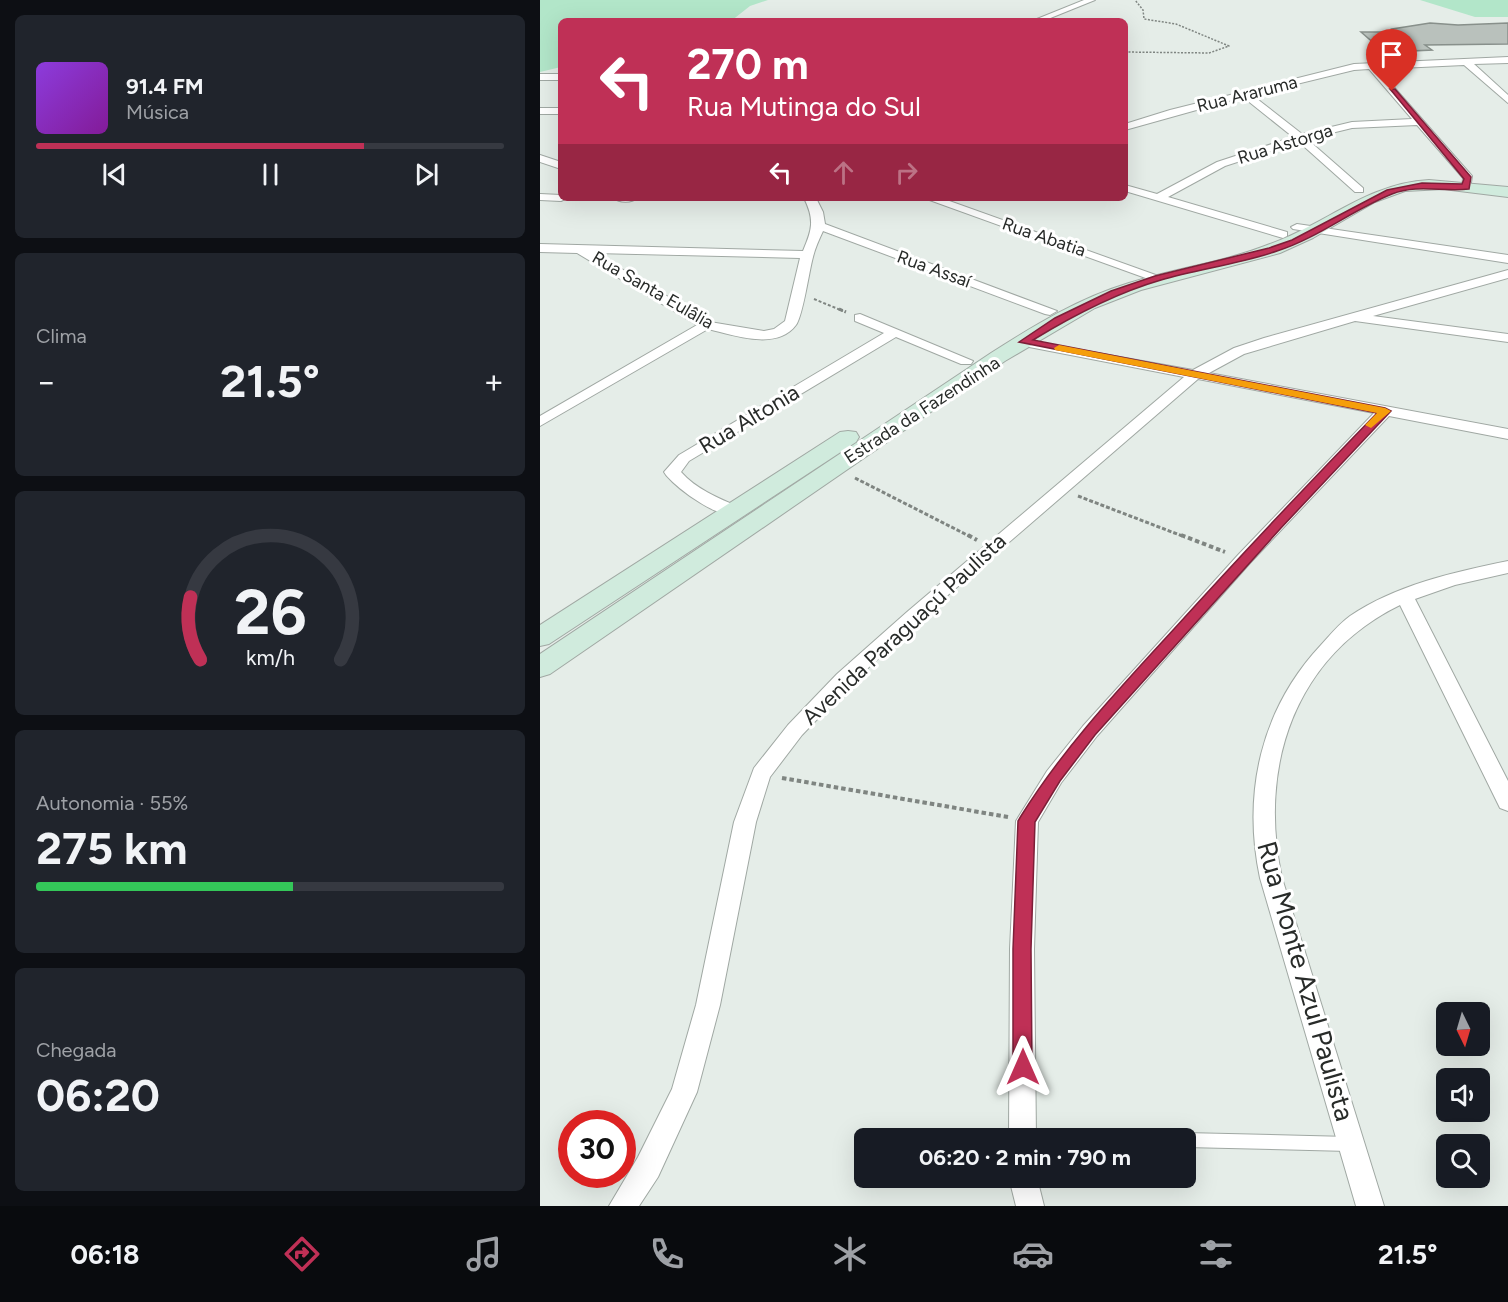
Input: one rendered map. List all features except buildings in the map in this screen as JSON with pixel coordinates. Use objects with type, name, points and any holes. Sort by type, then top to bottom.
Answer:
[{"type":"main road","name":"Estrada da Fazendinha","points":[[540,667],[834,467],[1024,342],[1089,304],[1152,275],[1249,257],[1295,242],[1299,231],[1359,190],[1416,178],[1508,184]]},
{"type":"main road","name":"Estrada da Fazendinha","points":[[540,637],[966,361],[1050,311],[1098,288],[1227,254],[1299,231],[1397,189],[1467,183],[1508,192]]},
{"type":"street","points":[[1044,18],[1091,0]]},
{"type":"street","name":"Rua Araruma","points":[[1128,126],[1344,69],[1370,65],[1508,60]]},
{"type":"street","points":[[1465,61],[1508,100]]},
{"type":"street","points":[[1370,65],[1422,122],[1467,183]]},
{"type":"street","points":[[540,77],[558,77]]},
{"type":"street","points":[[1245,94],[1359,190]]},
{"type":"street","points":[[540,111],[558,111]]},
{"type":"street","name":"Rua Astorga","points":[[1158,198],[1221,164],[1300,138],[1352,125],[1422,122]]},
{"type":"street","points":[[540,158],[558,165]]},
{"type":"street","points":[[1128,189],[1299,231],[1508,259]]},
{"type":"street","points":[[540,197],[558,198]]},
{"type":"street","points":[[812,201],[817,212],[819,226]]},
{"type":"street","name":"Rua Abatia","points":[[939,201],[1152,275]]},
{"type":"street","name":"Rua Santa Eulâlia","points":[[540,248],[580,249],[706,325],[747,334],[778,332],[791,323],[807,255],[819,226]]},
{"type":"street","name":"Rua Assaí","points":[[819,226],[1050,311]]},
{"type":"street","points":[[540,260],[555,248]]},
{"type":"street","points":[[580,249],[807,255]]},
{"type":"street","points":[[1356,316],[1508,274]]},
{"type":"street","name":"Avenida Paraguaçú Paulista","points":[[1393,305],[1411,317],[1456,329]]},
{"type":"street","name":"Avenida Paraguaçú Paulista","points":[[623,1206],[648,1167],[684,1092],[708,1005],[745,822],[761,774],[795,730],[844,679],[991,548],[1196,374],[1239,351],[1356,316],[1508,338]]},
{"type":"street","points":[[860,318],[966,361]]},
{"type":"street","points":[[540,422],[706,325]]},
{"type":"street","name":"Rua Altonia","points":[[733,511],[694,492],[678,480],[672,472],[675,466],[684,458],[893,333]]},
{"type":"street","points":[[1024,342],[1508,434]]},
{"type":"street","points":[[1023,1128],[1022,949],[1027,821],[1054,777],[1090,731],[1244,559],[1385,411]]},
{"type":"street","name":"Rua Monte Azul Paulista","points":[[1370,1206],[1278,899],[1264,841],[1262,805],[1269,759],[1285,711],[1306,673],[1356,620],[1404,595],[1462,575],[1508,567]]},
{"type":"street","points":[[1404,595],[1508,802]]},
{"type":"lane","points":[[1196,1140],[1351,1144]]},
{"type":"path","points":[[1128,52],[1209,53],[1229,46],[1176,24],[1144,19],[1143,10],[1136,0]]},
{"type":"path","points":[[799,293],[860,318]]},
{"type":"path","points":[[834,467],[991,548]]},
{"type":"path","points":[[1060,490],[1244,559]]},
{"type":"path","points":[[761,774],[1027,821]]},
{"type":"green space","points":[[540,0],[768,0],[750,6],[735,18],[558,18],[558,68],[540,72]]},
{"type":"green space","points":[[1420,0],[1508,0],[1508,17],[1475,17]]},
{"type":"slow traffic","points":[[1059,348],[1385,411],[1371,425]]},
{"type":"route","points":[[1023,1067],[1023,874],[1027,821],[1054,777],[1090,731],[1276,525],[1385,411],[1024,342],[1059,320],[1114,293],[1158,278],[1237,260],[1295,242],[1390,191],[1422,185],[1466,187],[1468,178],[1422,122],[1392,91]]}]
